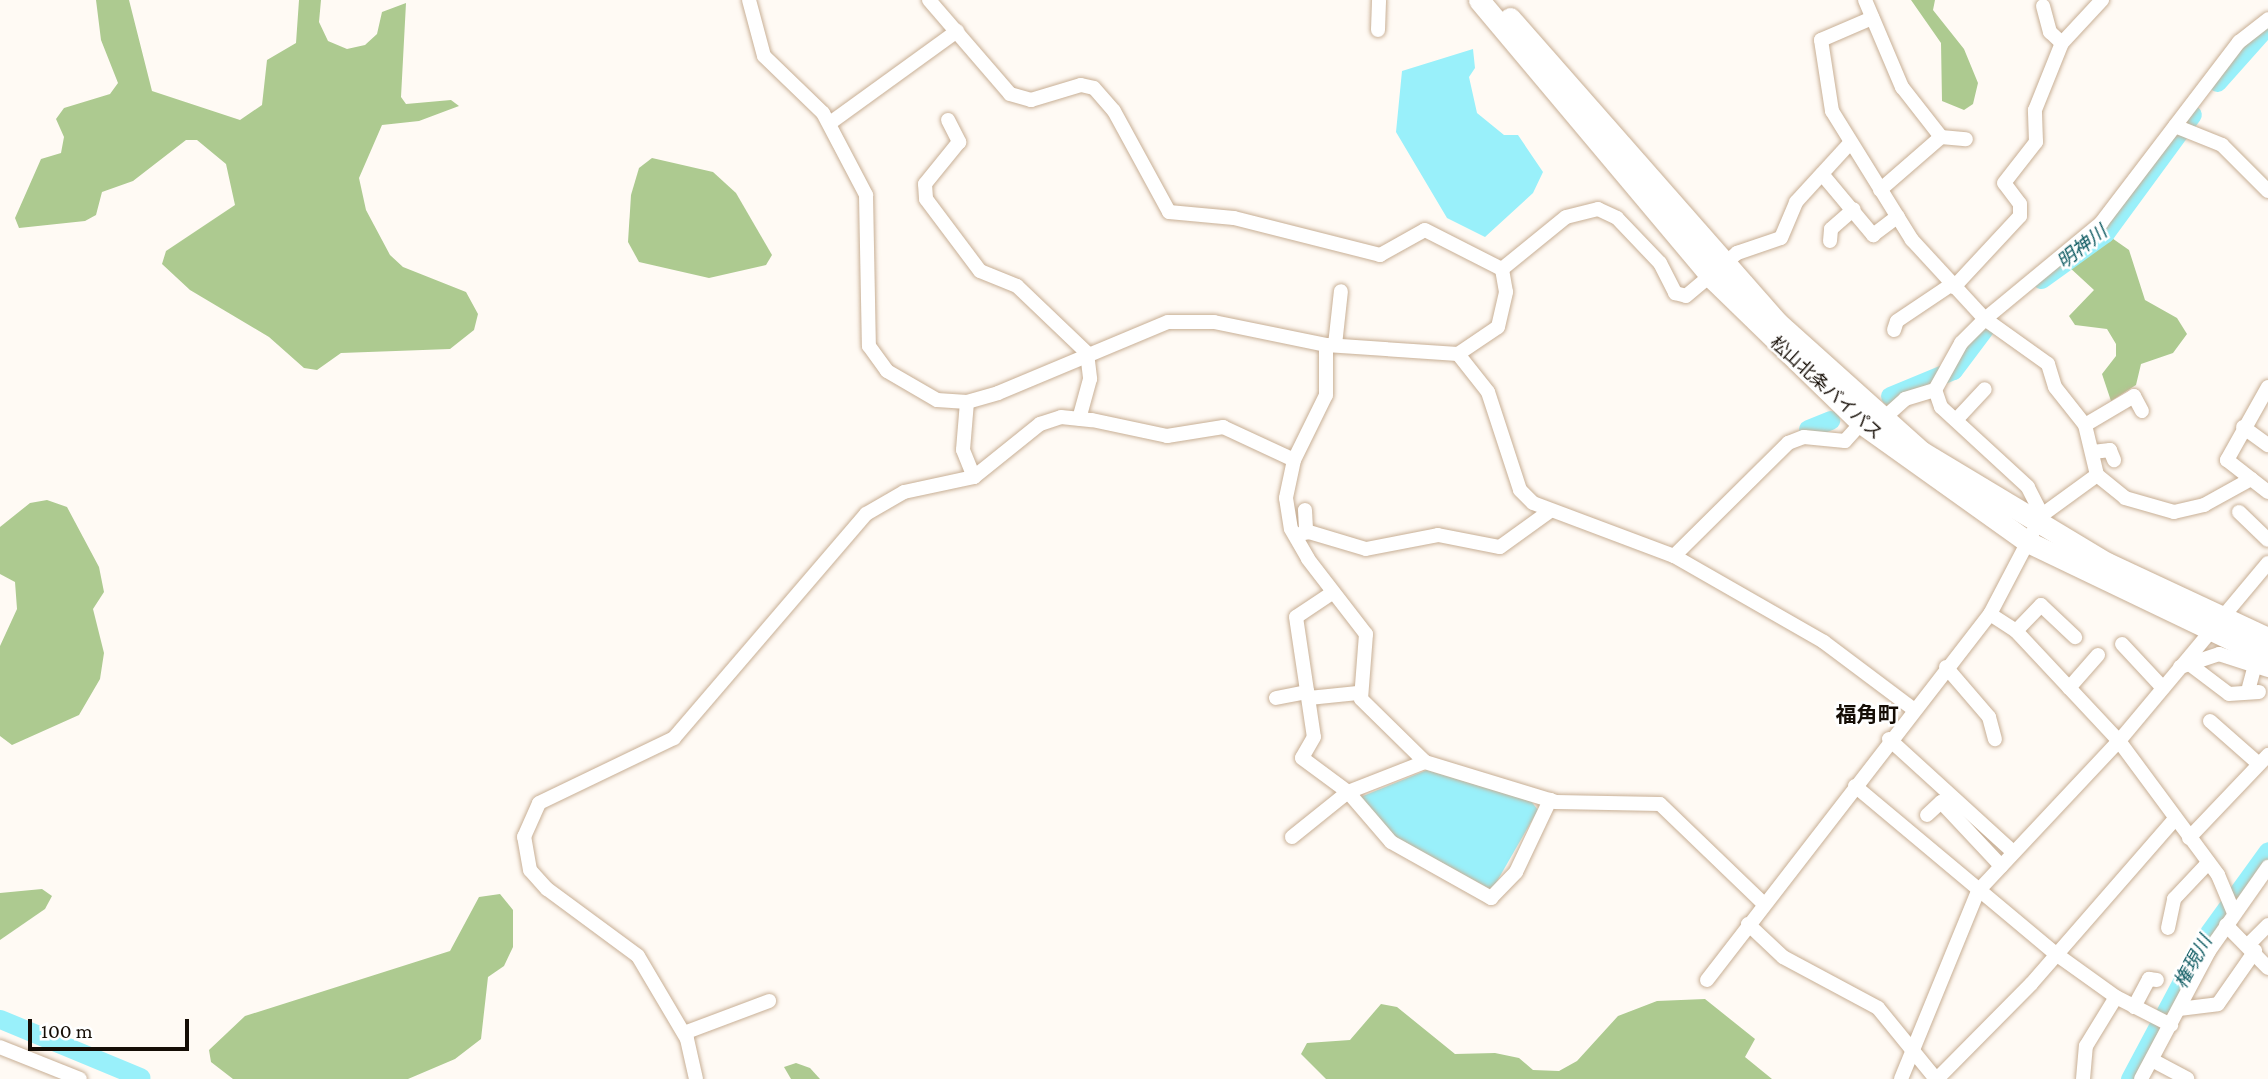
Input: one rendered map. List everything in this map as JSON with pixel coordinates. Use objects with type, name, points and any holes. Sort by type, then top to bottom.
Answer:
[{"type":"highway","name":"松山北条バイパス","points":[[1479,0],[1718,272],[1861,423],[2036,527],[2216,624],[2264,664]]},
{"type":"highway","name":"松山北条バイパス","points":[[1496,0],[1718,272],[1883,419],[1968,483],[2036,527]]},
{"type":"highway","name":"松山北条バイパス","points":[[2216,624],[2268,638]]},
{"type":"street","points":[[749,0],[764,56],[830,122],[858,175],[870,215],[869,346],[887,371],[937,400],[967,402],[1149,327],[1188,321],[1330,345],[1458,354],[1498,327],[1506,292],[1502,269]]},
{"type":"street","points":[[929,0],[1010,94],[1031,100],[1081,85],[1094,88],[1114,111],[1169,212],[1234,218],[1380,255],[1425,230],[1502,269]]},
{"type":"street","points":[[1378,30],[1379,0]]},
{"type":"street","points":[[1865,0],[1902,87],[1941,137]]},
{"type":"street","points":[[1894,330],[1897,321],[1953,285],[2020,216],[2020,204],[2004,183],[2036,142],[2035,110],[2062,43],[2102,0]]},
{"type":"street","points":[[2043,6],[2050,32],[2062,43]]},
{"type":"street","points":[[1872,18],[1821,40],[1829,100],[1850,143],[1898,216],[1953,285],[1985,318],[2041,356],[2085,425],[2097,475],[2125,498],[2174,512],[2204,505],[2251,480]]},
{"type":"street","points":[[1883,419],[1905,399],[1940,380],[1985,318],[2101,223],[2239,42],[2268,19]]},
{"type":"street","points":[[830,122],[957,31]]},
{"type":"street","points":[[948,120],[959,142],[925,184],[926,199],[980,271],[1017,286],[1087,353],[1090,379],[1079,419]]},
{"type":"street","points":[[2175,126],[2221,145],[2268,191]]},
{"type":"street","points":[[1880,190],[1941,137],[1966,139]]},
{"type":"street","points":[[1502,269],[1566,217],[1598,209],[1617,218],[1660,263],[1675,293],[1695,292],[1737,253],[1781,238],[1796,202],[1850,143]]},
{"type":"street","points":[[1822,174],[1854,209],[1873,235],[1898,216]]},
{"type":"street","points":[[1830,241],[1831,229],[1854,209]]},
{"type":"street","points":[[1341,291],[1330,345],[1326,395],[1294,460],[1286,498],[1300,533],[1332,593],[1366,634],[1358,693]]},
{"type":"street","points":[[1458,354],[1488,392],[1520,490],[1550,511],[1674,556],[1824,642],[1912,708]]},
{"type":"street","points":[[1940,380],[1955,420],[2028,487],[2036,527]]},
{"type":"street","points":[[1955,420],[1985,389]]},
{"type":"street","points":[[2267,391],[2243,427],[2227,460],[2268,492]]},
{"type":"street","points":[[2085,425],[2134,396],[2142,411]]},
{"type":"street","points":[[967,402],[962,450],[974,477]]},
{"type":"street","points":[[696,1079],[684,1033],[638,956],[537,880],[524,850],[531,815],[550,794],[674,738],[866,514],[904,492],[974,477],[1040,424],[1079,419],[1167,436],[1223,427],[1294,460]]},
{"type":"street","points":[[1674,556],[1787,443],[1804,437],[1845,441],[1861,423]]},
{"type":"street","points":[[2243,427],[2268,445]]},
{"type":"street","points":[[2093,452],[2110,450],[2114,460]]},
{"type":"street","points":[[1707,981],[1762,902],[1856,786],[1912,708],[1990,614],[2036,527],[2097,475]]},
{"type":"street","points":[[1300,533],[1305,510]]},
{"type":"street","points":[[1300,533],[1366,549],[1438,535],[1500,547],[1550,511]]},
{"type":"street","points":[[2240,512],[2268,540]]},
{"type":"street","points":[[1901,1079],[1978,891],[2119,741],[2163,688],[2186,667],[2216,624],[2268,563]]},
{"type":"street","points":[[1332,593],[1296,618],[1314,737],[1302,758],[1348,792],[1391,842],[1484,898],[1498,893],[1516,872],[1550,800]]},
{"type":"street","points":[[2016,631],[2041,605],[2076,637]]},
{"type":"street","points":[[1990,614],[2016,631],[2119,741],[2228,892],[2231,916],[2268,968]]},
{"type":"street","points":[[2122,644],[2163,688]]},
{"type":"street","points":[[2219,654],[2264,664],[2253,692],[2229,694],[2186,667],[2219,654]]},
{"type":"street","points":[[2069,688],[2098,655]]},
{"type":"street","points":[[1946,667],[1989,717],[1995,739]]},
{"type":"street","points":[[1276,698],[1358,693],[1425,762],[1550,800],[1660,804],[1762,902]]},
{"type":"street","points":[[2210,721],[2261,762],[2268,778]]},
{"type":"street","points":[[1889,739],[2013,852]]},
{"type":"street","points":[[1292,837],[1348,792],[1425,762]]},
{"type":"street","points":[[2189,838],[2261,762]]},
{"type":"street","points":[[1856,786],[2056,954],[2116,997],[2165,1022]]},
{"type":"street","points":[[1927,815],[1941,802],[2001,866]]},
{"type":"street","points":[[1748,925],[1783,957],[1878,1008],[1937,1079],[2056,954],[2175,819]]},
{"type":"street","points":[[2168,928],[2174,899],[2208,863]]},
{"type":"street","points":[[2141,1079],[2152,1060],[2165,1022],[2179,1009],[2231,916],[2268,867]]},
{"type":"street","points":[[2179,1009],[2211,1012],[2230,990],[2252,948],[2268,925]]},
{"type":"street","points":[[2134,1007],[2147,981],[2157,980]]},
{"type":"street","points":[[2083,1079],[2086,1046],[2116,997]]},
{"type":"street","points":[[684,1033],[769,1001]]},
{"type":"street","points":[[0,1047],[80,1079]]},
{"type":"street","points":[[2152,1060],[2183,1078]]},
{"type":"green space","points":[[96,0],[129,0],[152,91],[240,120],[262,105],[267,60],[296,43],[299,0],[321,0],[319,22],[328,41],[347,49],[365,45],[377,34],[382,12],[406,3],[401,97],[406,104],[451,100],[459,106],[419,121],[382,125],[359,178],[366,210],[390,255],[403,267],[466,292],[478,314],[474,330],[450,349],[341,353],[317,370],[304,368],[269,337],[190,290],[162,264],[166,251],[235,205],[226,164],[197,140],[186,140],[133,181],[102,192],[96,215],[85,221],[19,228],[15,218],[41,159],[61,153],[64,137],[56,119],[64,108],[110,94],[118,83],[101,40]]},
{"type":"green space","points":[[1911,0],[1935,0],[1933,10],[1964,49],[1978,83],[1973,104],[1964,110],[1942,101],[1941,43]]},
{"type":"green space","points":[[652,158],[713,172],[736,193],[772,255],[766,265],[709,278],[639,262],[628,242],[631,195],[639,168]]},
{"type":"green space","points":[[2109,236],[2129,250],[2145,300],[2177,318],[2187,334],[2173,353],[2141,364],[2136,385],[2111,401],[2102,374],[2116,356],[2116,344],[2107,329],[2075,325],[2069,316],[2094,290],[2068,266]]},
{"type":"green space","points":[[47,500],[67,507],[99,567],[104,592],[93,609],[104,653],[100,679],[79,715],[12,745],[0,736],[0,646],[17,609],[15,582],[0,574],[0,527],[30,503]]},
{"type":"green space","points":[[42,889],[52,896],[45,909],[0,940],[0,893]]},
{"type":"green space","points":[[500,894],[513,910],[513,947],[504,966],[488,977],[481,1039],[455,1059],[408,1079],[233,1079],[211,1062],[209,1050],[245,1016],[450,951],[479,897]]},
{"type":"green space","points":[[1705,999],[1755,1039],[1745,1057],[1772,1079],[1326,1079],[1301,1054],[1307,1043],[1350,1040],[1381,1004],[1397,1007],[1455,1054],[1495,1053],[1519,1058],[1533,1070],[1559,1071],[1577,1061],[1618,1016],[1657,1001]]},
{"type":"green space","points":[[796,1063],[810,1068],[820,1079],[791,1079],[784,1067]]},
{"type":"water","points":[[1473,49],[1475,68],[1469,77],[1477,113],[1504,135],[1518,135],[1543,172],[1533,193],[1485,237],[1447,218],[1396,132],[1402,71]]},
{"type":"water","points":[[1427,770],[1531,801],[1538,810],[1492,890],[1395,838],[1358,798]]},
{"type":"waterway","name":"明神川","points":[[2217,82],[2264,29]]},
{"type":"waterway","name":"明神川","points":[[2041,279],[2105,233],[2192,114]]},
{"type":"waterway","name":"明神川","points":[[1890,396],[1953,370],[1989,322]]},
{"type":"waterway","name":"明神川","points":[[1808,429],[1830,420]]},
{"type":"waterway","name":"権現川","points":[[2130,1079],[2205,938],[2268,851]]},
{"type":"waterway","name":"権現川","points":[[0,1019],[140,1077]]},
{"type":"district","name":"福角町","points":[[1867,715]]}]
